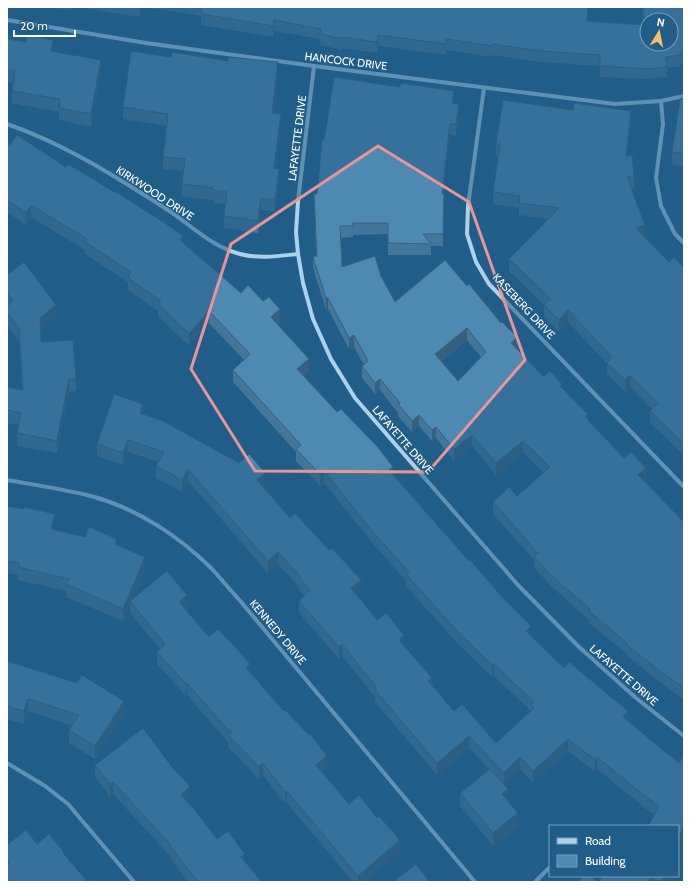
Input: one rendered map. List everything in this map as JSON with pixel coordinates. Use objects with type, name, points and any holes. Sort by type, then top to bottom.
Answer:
[{"type":"street","name":"HANCOCK DRIVE","points":[[7,20],[146,43],[615,104],[660,101],[684,96]]},
{"type":"street","name":"LAFAYETTE DRIVE","points":[[314,66],[298,201],[296,232],[303,283],[313,319],[331,359],[355,398],[518,586],[578,646],[636,698],[684,736]]},
{"type":"street","name":"KASEBERG DRIVE","points":[[484,88],[468,206],[467,234],[476,262],[489,284],[684,487]]},
{"type":"street","points":[[660,101],[663,124],[656,178],[661,206],[675,234],[684,243]]},
{"type":"street","name":"KIRKWOOD DRIVE","points":[[7,124],[78,155],[172,213],[216,245],[240,255],[268,257],[298,254]]},
{"type":"street","name":"KENNEDY DRIVE","points":[[7,480],[92,497],[124,508],[153,523],[181,541],[212,569],[242,603],[475,882]]},
{"type":"street","points":[[7,763],[45,786],[68,804],[134,882]]},
{"type":"street","points":[[535,882],[549,868]]},
{"type":"highlighted area","points":[[378,146],[469,202],[525,360],[428,472],[255,471],[191,369],[231,244]]},
{"type":"building","points":[[202,7],[588,7],[587,21],[639,25],[639,52],[679,52],[679,12],[644,12],[643,7],[676,7],[684,8],[684,52],[681,52],[681,55],[666,57],[667,67],[648,69],[600,66],[600,55],[540,51],[446,39],[446,44],[378,35],[377,42],[342,37],[342,39],[320,34],[321,29],[274,20],[273,26],[201,14]]},
{"type":"building","points":[[27,35],[53,40],[51,51],[101,60],[91,114],[59,108],[60,99],[12,91],[15,71],[7,70],[7,39],[26,42]]},
{"type":"building","points":[[131,51],[171,57],[172,52],[228,61],[228,57],[278,62],[272,113],[281,114],[274,168],[279,169],[275,200],[261,198],[258,221],[224,216],[227,192],[213,190],[213,188],[182,184],[185,159],[163,157],[168,114],[123,107]]},
{"type":"building","points":[[334,77],[400,87],[401,83],[454,91],[452,103],[459,104],[456,124],[450,124],[442,194],[444,194],[443,234],[423,234],[431,244],[388,243],[388,223],[353,223],[353,226],[340,226],[342,267],[375,256],[381,276],[395,302],[445,260],[467,286],[469,284],[501,323],[502,322],[517,337],[511,343],[544,377],[550,371],[562,384],[560,386],[588,414],[585,417],[624,458],[631,452],[646,468],[638,475],[684,522],[684,688],[627,645],[628,644],[589,611],[590,609],[552,576],[534,557],[538,553],[493,502],[509,487],[517,496],[550,467],[523,441],[496,463],[472,435],[454,449],[436,427],[432,430],[419,415],[412,421],[398,404],[400,403],[380,379],[375,383],[362,366],[368,361],[354,335],[349,338],[328,298],[326,298],[313,257],[317,256],[314,194],[317,194],[322,140],[324,140]],"holes":[[[467,328],[486,352],[458,381],[435,354]]]},
{"type":"building","points":[[680,99],[684,99],[684,154],[672,152]]},
{"type":"building","points":[[503,100],[573,110],[574,103],[631,111],[626,156],[632,155],[634,176],[627,177],[645,225],[636,228],[669,262],[674,257],[684,268],[684,444],[650,411],[658,403],[630,375],[625,380],[607,363],[612,357],[568,310],[559,320],[544,305],[551,299],[509,259],[559,208],[519,203],[520,196],[493,192],[500,144],[496,144]]},
{"type":"building","points":[[17,135],[66,167],[68,164],[116,192],[183,236],[180,240],[241,293],[248,285],[263,301],[269,297],[280,309],[271,317],[309,359],[297,369],[337,412],[341,409],[377,446],[393,467],[389,470],[469,561],[470,560],[504,599],[531,626],[526,631],[564,668],[569,662],[628,711],[623,717],[679,763],[684,755],[684,827],[679,836],[679,825],[649,825],[659,806],[597,757],[595,760],[568,739],[533,771],[520,757],[504,773],[469,736],[437,763],[375,690],[377,688],[342,644],[339,647],[299,601],[310,590],[299,578],[300,576],[278,552],[268,561],[188,469],[182,480],[156,466],[164,452],[128,440],[123,453],[97,444],[114,394],[143,404],[140,413],[163,421],[239,463],[249,454],[265,473],[257,480],[290,518],[295,513],[329,550],[332,548],[361,580],[351,588],[377,620],[386,613],[404,635],[399,640],[432,678],[428,681],[454,711],[462,704],[496,743],[534,708],[531,705],[534,702],[494,664],[492,665],[459,633],[406,574],[409,572],[374,533],[324,471],[320,474],[296,449],[301,445],[233,370],[250,354],[209,311],[189,334],[158,304],[161,301],[128,278],[131,272],[85,242],[87,239],[31,205],[26,213],[7,200],[7,143],[10,145]]},
{"type":"building","points":[[24,262],[56,305],[40,318],[41,342],[73,340],[76,379],[69,379],[57,441],[17,433],[21,413],[7,410],[7,387],[23,390],[19,328],[7,313],[7,306],[13,301],[7,293],[7,275]]},
{"type":"building","points":[[7,506],[23,509],[24,507],[55,514],[51,529],[85,537],[89,527],[117,539],[115,544],[145,557],[123,609],[66,584],[69,579],[18,567],[19,563],[7,561]]},
{"type":"building","points":[[167,571],[187,595],[179,602],[209,637],[218,629],[250,664],[246,668],[284,711],[285,710],[308,734],[310,734],[327,756],[316,765],[349,804],[359,795],[377,818],[379,816],[400,840],[358,876],[287,791],[285,792],[263,763],[259,767],[228,735],[231,733],[187,683],[186,684],[157,652],[165,644],[130,601]]},
{"type":"building","points":[[7,661],[77,683],[82,675],[124,701],[95,746],[69,730],[79,715],[28,699],[24,711],[7,706]]},
{"type":"building","points":[[143,728],[172,767],[190,786],[181,795],[217,839],[228,831],[245,854],[241,857],[262,882],[198,882],[170,846],[171,845],[113,782],[110,784],[95,765]]},
{"type":"building","points":[[490,769],[508,789],[502,794],[518,813],[493,833],[460,793]]},
{"type":"building","points":[[26,830],[37,844],[49,834],[88,882],[10,882],[7,879],[7,865],[9,863],[7,861],[7,845]]},
{"type":"building","points":[[416,864],[430,882],[393,882]]},
{"type":"building","points":[[583,877],[592,877],[597,882],[577,882]]},
{"type":"building","points":[[602,877],[652,877],[647,882],[599,882]]},
{"type":"building","points":[[652,877],[662,877],[660,882]]}]
